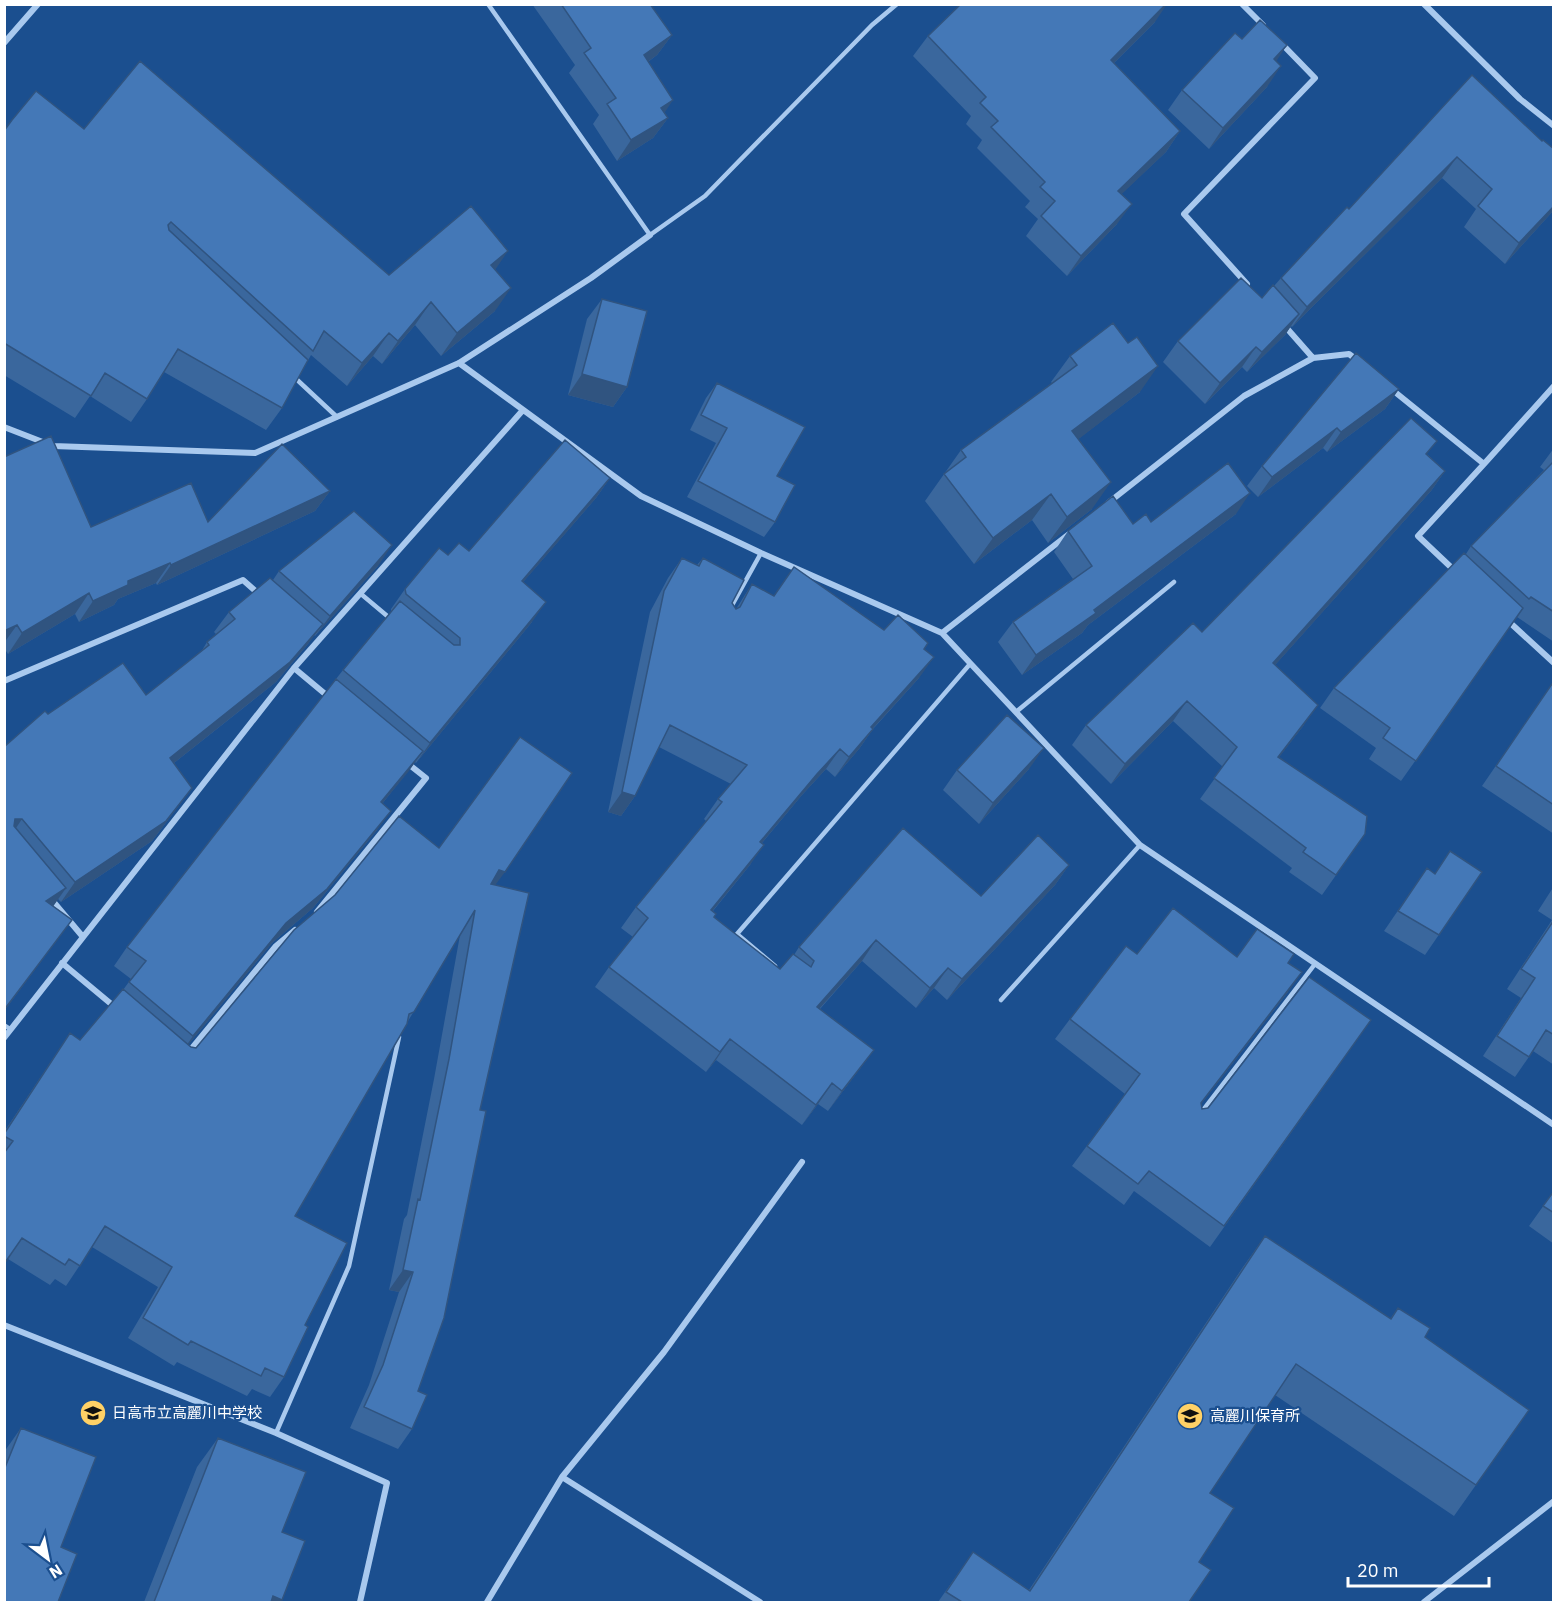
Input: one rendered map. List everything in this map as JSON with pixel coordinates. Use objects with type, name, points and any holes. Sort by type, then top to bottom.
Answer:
[{"type":"street","points":[[4,43],[38,4]]},
{"type":"street","points":[[1242,4],[1267,29]]},
{"type":"street","points":[[1424,4],[1520,99],[1554,126]]},
{"type":"street","points":[[1253,290],[1184,214],[1315,78],[1275,37]]},
{"type":"street","points":[[4,427],[53,446],[255,453],[459,363],[591,278],[650,235]]},
{"type":"street","points":[[1275,315],[1313,358]]},
{"type":"street","points":[[1098,511],[1244,396],[1313,358],[1349,354],[1367,369]]},
{"type":"street","points":[[459,363],[641,496],[761,554],[942,633],[1140,845],[1554,1125]]},
{"type":"street","points":[[1385,383],[1484,464]]},
{"type":"street","points":[[1460,576],[1418,536],[1554,386]]},
{"type":"street","points":[[4,1038],[7,1027],[83,937],[294,668],[523,410]]},
{"type":"street","points":[[942,633],[1079,525]]},
{"type":"street","points":[[4,681],[243,580],[267,601]]},
{"type":"street","points":[[1503,615],[1554,663]]},
{"type":"street","points":[[307,636],[315,644]]},
{"type":"street","points":[[294,668],[338,705]]},
{"type":"street","points":[[309,919],[426,778],[399,756]]},
{"type":"street","points":[[47,894],[83,937]]},
{"type":"street","points":[[180,1063],[276,946],[300,926]]},
{"type":"street","points":[[62,963],[126,1017]]},
{"type":"street","points":[[487,1602],[562,1477],[664,1352],[802,1162]]},
{"type":"street","points":[[4,1325],[276,1433],[387,1483],[360,1602]]},
{"type":"street","points":[[562,1477],[760,1602]]},
{"type":"street","points":[[1424,1602],[1554,1501]]},
{"type":"lane","points":[[488,4],[650,235],[705,196],[872,25],[897,4]]},
{"type":"lane","points":[[286,369],[337,417]]},
{"type":"lane","points":[[727,615],[761,554]]},
{"type":"lane","points":[[1016,712],[1174,582]]},
{"type":"lane","points":[[361,594],[397,624]]},
{"type":"lane","points":[[779,969],[737,934],[970,664]]},
{"type":"lane","points":[[1001,1000],[1140,845]]},
{"type":"lane","points":[[1197,1117],[1315,964]]},
{"type":"lane","points":[[276,1433],[349,1266],[399,1037]]},
{"type":"building","points":[[561,4],[650,4],[672,35],[644,55],[673,100],[661,108],[668,118],[631,140],[607,104],[616,98],[584,53],[591,48]]},
{"type":"building","points":[[961,4],[1166,4],[1111,60],[1180,131],[1118,191],[1132,204],[1081,256],[1041,216],[1055,201],[1040,187],[1045,182],[991,127],[998,121],[980,103],[986,97],[928,36]]},
{"type":"building","points":[[1260,20],[1287,45],[1274,59],[1281,66],[1223,128],[1182,90],[1235,33],[1242,39]]},
{"type":"building","points":[[140,61],[389,275],[471,206],[508,251],[491,265],[511,288],[457,333],[431,302],[398,341],[389,333],[362,363],[324,331],[313,351],[171,222],[168,225],[169,230],[308,360],[282,408],[178,349],[147,399],[105,373],[91,396],[4,343],[4,131],[36,91],[84,129]]},
{"type":"building","points":[[1472,75],[1542,141],[1554,149],[1554,206],[1519,243],[1478,206],[1492,189],[1457,157],[1307,307],[1281,278],[1347,207],[1349,209]]},
{"type":"building","points":[[1241,278],[1262,298],[1273,285],[1299,314],[1262,352],[1256,347],[1220,383],[1178,341]]},
{"type":"building","points":[[602,299],[647,311],[627,387],[582,374]]},
{"type":"building","points":[[1113,323],[1128,343],[1137,337],[1158,366],[1072,431],[1111,482],[1067,517],[1051,494],[993,538],[944,474],[966,457],[961,450],[1077,365],[1070,356]]},
{"type":"building","points":[[1356,353],[1399,389],[1341,432],[1337,428],[1272,477],[1262,466]]},
{"type":"building","points":[[717,383],[805,427],[777,476],[795,485],[775,522],[698,481],[727,428],[701,415]]},
{"type":"building","points":[[1411,418],[1437,441],[1426,454],[1445,471],[1273,663],[1318,705],[1278,757],[1367,816],[1365,834],[1336,875],[1303,852],[1306,848],[1214,778],[1237,747],[1187,701],[1125,764],[1086,725],[1193,623],[1202,632]]},
{"type":"building","points":[[51,436],[91,527],[191,483],[208,522],[282,444],[330,491],[171,565],[170,563],[128,581],[128,585],[93,601],[89,593],[22,633],[17,625],[4,631],[4,457]]},
{"type":"building","points":[[565,440],[610,478],[522,581],[546,602],[430,743],[343,670],[400,601],[454,645],[460,645],[460,638],[406,594],[405,589],[439,548],[448,555],[459,543],[469,551]]},
{"type":"building","points":[[1554,461],[1554,612],[1531,597],[1529,599],[1471,546]]},
{"type":"building","points":[[1228,463],[1250,493],[1094,610],[1096,613],[1036,655],[1013,622],[1092,566],[1068,531],[1113,496],[1133,524],[1146,514],[1151,522]]},
{"type":"building","points":[[354,511],[392,545],[330,616],[279,571]]},
{"type":"building","points":[[1464,553],[1523,608],[1416,761],[1383,738],[1390,728],[1334,688]]},
{"type":"building","points":[[682,558],[699,566],[703,558],[744,580],[732,603],[736,609],[740,607],[752,584],[774,596],[794,567],[884,630],[898,615],[928,643],[924,649],[934,657],[871,727],[873,729],[849,757],[840,749],[817,774],[760,842],[764,845],[711,910],[716,914],[714,917],[780,969],[793,954],[811,967],[814,961],[799,947],[903,828],[981,896],[1038,835],[1069,865],[962,979],[948,968],[930,988],[876,940],[817,1007],[874,1050],[842,1091],[832,1083],[816,1105],[730,1039],[720,1052],[609,967],[648,918],[636,907],[722,802],[718,799],[747,765],[670,725],[635,796],[622,792],[664,591]]},
{"type":"building","points":[[270,578],[323,624],[290,662],[170,758],[192,788],[166,821],[75,882],[22,819],[15,819],[14,826],[66,888],[46,901],[72,920],[4,1010],[4,747],[45,711],[48,714],[123,663],[146,695],[209,645],[207,642],[235,619],[229,612]]},
{"type":"building","points":[[336,679],[423,751],[381,802],[391,811],[327,889],[286,923],[193,1036],[129,982],[146,961],[127,947]]},
{"type":"building","points":[[1554,681],[1554,805],[1496,766]]},
{"type":"building","points":[[1007,715],[1044,748],[993,803],[957,770]]},
{"type":"building","points":[[520,737],[572,773],[505,872],[499,870],[491,884],[529,893],[480,1110],[486,1111],[444,1318],[418,1391],[427,1395],[412,1429],[364,1407],[383,1365],[413,1272],[403,1270],[449,1059],[475,910],[414,1012],[409,1014],[407,1024],[295,1216],[347,1243],[305,1325],[308,1327],[284,1377],[265,1368],[261,1376],[191,1341],[188,1345],[143,1318],[172,1267],[105,1226],[80,1266],[69,1259],[65,1265],[22,1238],[4,1264],[4,1153],[13,1141],[4,1134],[70,1033],[80,1040],[123,989],[191,1047],[196,1048],[294,930],[335,895],[399,816],[439,848]]},
{"type":"building","points":[[1450,851],[1482,872],[1439,935],[1398,911],[1427,868],[1435,874]]},
{"type":"building","points":[[1173,908],[1237,957],[1257,929],[1294,954],[1288,963],[1302,972],[1201,1103],[1202,1109],[1208,1108],[1309,977],[1371,1020],[1224,1226],[1149,1171],[1138,1184],[1087,1146],[1140,1074],[1070,1019],[1126,946],[1137,954]]},
{"type":"building","points":[[1554,920],[1554,1035],[1546,1030],[1529,1057],[1497,1036],[1535,978],[1521,969]]},
{"type":"building","points":[[1554,1191],[1554,1213],[1543,1206]]},
{"type":"building","points":[[1265,1236],[1391,1319],[1398,1308],[1430,1328],[1425,1337],[1529,1410],[1476,1485],[1296,1364],[1210,1493],[1234,1508],[1199,1562],[1211,1570],[1189,1602],[962,1602],[946,1592],[973,1552],[1030,1591]]},
{"type":"building","points":[[21,1428],[96,1457],[61,1547],[77,1554],[58,1602],[4,1602],[4,1470]]},
{"type":"building","points":[[218,1438],[306,1472],[282,1532],[305,1541],[282,1600],[273,1596],[271,1602],[154,1602]]},
{"type":"place","name":"日高市立高麗川中学校","points":[[93,1413]]},
{"type":"place","name":"高麗川保育所","points":[[1190,1416]]}]
